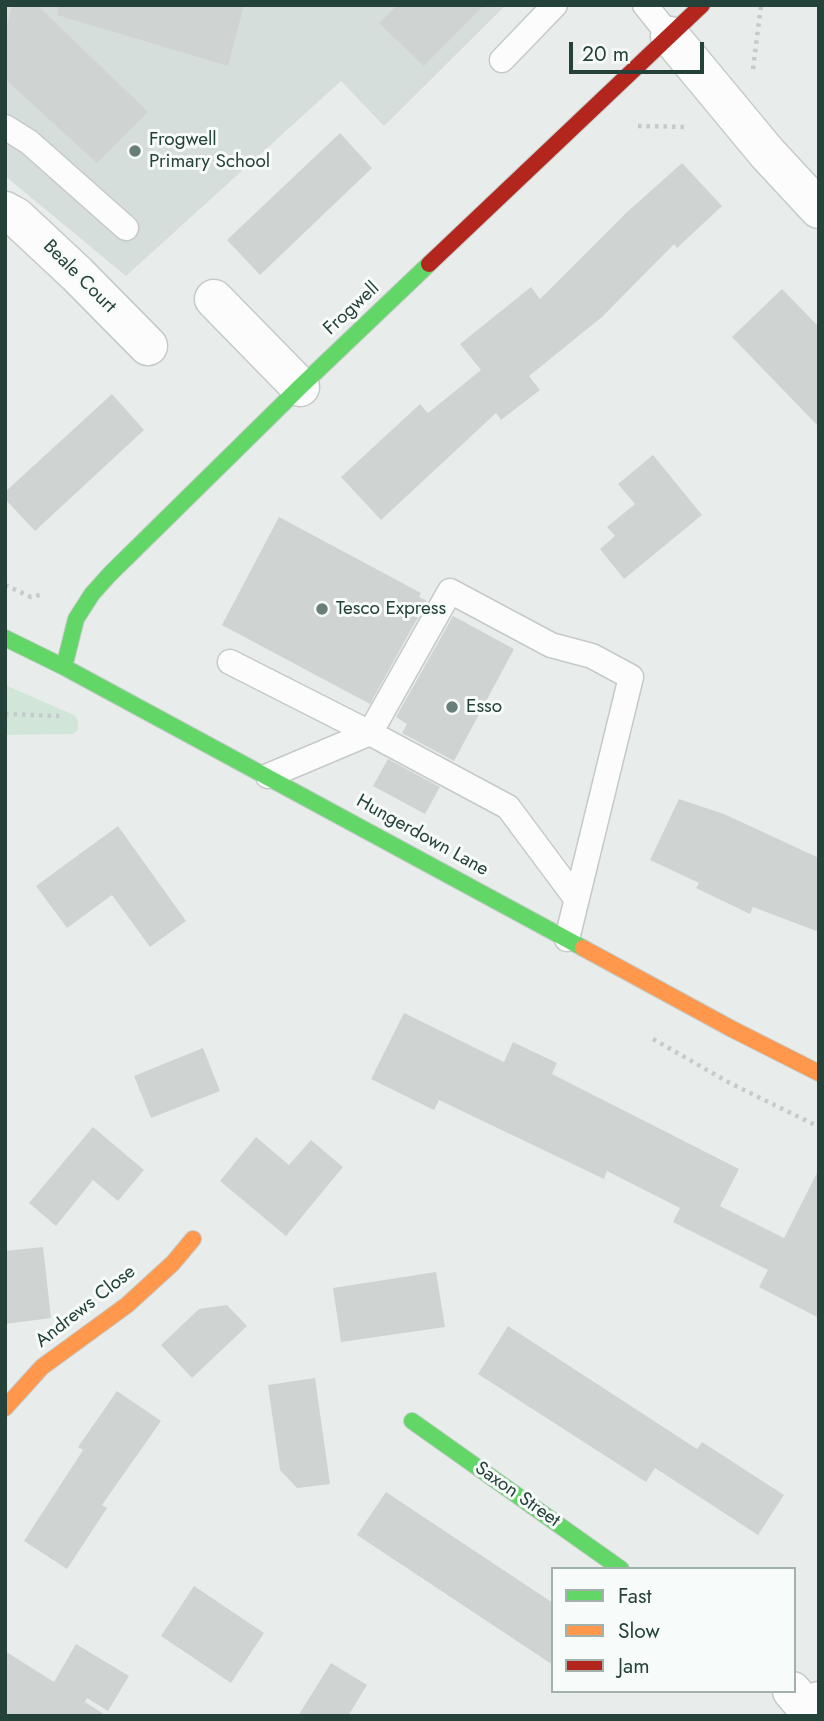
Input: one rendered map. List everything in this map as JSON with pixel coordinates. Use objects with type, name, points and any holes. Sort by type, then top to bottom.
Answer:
[{"type":"street","name":"Frogwell","points":[[64,667],[76,618],[92,594],[300,387],[702,5]]},
{"type":"street","points":[[670,36],[819,209]]},
{"type":"street","name":"Beale Court","points":[[5,211],[77,274],[148,346]]},
{"type":"street","points":[[215,299],[300,387]]},
{"type":"street","name":"Hungerdown Lane","points":[[5,638],[268,776],[819,1073]]},
{"type":"street","name":"Andrews Close","points":[[5,1408],[42,1367],[127,1305],[173,1263],[193,1239]]},
{"type":"street","name":"Saxon Street","points":[[412,1422],[618,1567]]},
{"type":"lane","points":[[502,60],[555,5]]},
{"type":"lane","points":[[645,5],[670,36]]},
{"type":"lane","points":[[5,127],[29,142],[126,228]]},
{"type":"lane","points":[[268,776],[370,733],[450,591],[551,645],[592,656],[631,677],[575,897],[567,939]]},
{"type":"lane","points":[[230,662],[508,807],[575,897]]},
{"type":"path","points":[[578,124],[747,128]]},
{"type":"shaded area","name":"Frogwell Primary School","points":[[5,5],[506,5],[384,126],[341,81],[126,276],[5,176]]},
{"type":"green space","points":[[5,685],[74,715],[78,720],[78,730],[73,734],[5,735]]},
{"type":"building","points":[[12,5],[37,5],[148,112],[97,163],[5,79],[5,34]]},
{"type":"building","points":[[58,5],[244,5],[228,66],[57,15]]},
{"type":"building","points":[[397,5],[484,5],[424,66],[379,23]]},
{"type":"building","points":[[340,133],[372,168],[260,275],[227,240]]},
{"type":"building","points":[[682,163],[722,206],[677,248],[674,244],[602,317],[529,376],[540,390],[501,420],[496,413],[381,520],[341,477],[420,404],[428,413],[481,370],[460,344],[531,287],[540,299],[625,214]]},
{"type":"building","points":[[782,289],[819,327],[819,427],[732,337]]},
{"type":"building","points":[[112,394],[144,430],[35,531],[5,499],[5,492]]},
{"type":"building","points":[[653,455],[702,515],[624,579],[600,549],[615,536],[607,527],[635,504],[618,484]]},
{"type":"building","name":"Tesco Express","points":[[279,517],[421,593],[419,597],[427,601],[370,704],[222,625]]},
{"type":"building","points":[[453,616],[514,649],[454,761],[402,733],[407,724],[396,717]]},
{"type":"building","points":[[388,759],[440,787],[425,814],[373,786]]},
{"type":"building","points":[[679,799],[724,814],[819,858],[819,932],[753,907],[750,914],[696,888],[699,883],[650,860]]},
{"type":"building","points":[[118,826],[186,921],[150,947],[112,895],[67,928],[36,886]]},
{"type":"building","points":[[404,1013],[504,1062],[513,1042],[557,1063],[552,1074],[739,1169],[720,1206],[784,1238],[819,1169],[819,1318],[759,1287],[768,1270],[673,1222],[680,1208],[607,1171],[604,1179],[439,1100],[434,1110],[371,1079]]},
{"type":"building","points":[[203,1048],[220,1091],[151,1118],[134,1076]]},
{"type":"building","points":[[93,1127],[144,1170],[118,1201],[93,1180],[56,1226],[29,1203]]},
{"type":"building","points":[[256,1137],[289,1165],[311,1140],[343,1167],[286,1236],[220,1181]]},
{"type":"building","points":[[43,1247],[51,1318],[5,1324],[5,1251]]},
{"type":"building","points":[[436,1272],[445,1327],[341,1342],[333,1288]]},
{"type":"building","points":[[227,1305],[247,1326],[192,1378],[161,1345],[199,1309]]},
{"type":"building","points":[[508,1326],[697,1449],[702,1442],[784,1495],[758,1535],[655,1468],[646,1482],[478,1374]]},
{"type":"building","points":[[315,1378],[330,1484],[297,1488],[280,1470],[268,1385]]},
{"type":"building","points":[[117,1391],[161,1421],[102,1505],[107,1508],[67,1569],[24,1541],[83,1450],[78,1447]]},
{"type":"building","points":[[386,1492],[551,1602],[551,1664],[357,1535]]},
{"type":"building","points":[[194,1586],[264,1633],[231,1683],[161,1636]]},
{"type":"building","points":[[76,1644],[129,1676],[108,1711],[87,1698],[85,1702],[107,1716],[5,1716],[5,1651],[54,1682]]},
{"type":"building","points":[[331,1663],[367,1685],[348,1716],[298,1716]]},
{"type":"traffic: fast","points":[[64,667],[76,619],[92,594],[110,574],[429,264]]},
{"type":"traffic: fast","points":[[5,638],[64,667],[583,948]]},
{"type":"traffic: fast","points":[[412,1421],[618,1567]]},
{"type":"traffic: slow","points":[[583,948],[819,1073]]},
{"type":"traffic: slow","points":[[5,1408],[42,1367],[127,1305],[173,1263],[193,1239]]},
{"type":"traffic: jam","points":[[429,264],[702,5]]},
{"type":"place","name":"Frogwell Primary School","points":[[135,151]]},
{"type":"place","name":"Tesco Express","points":[[322,609]]},
{"type":"place","name":"Esso","points":[[452,707]]}]
